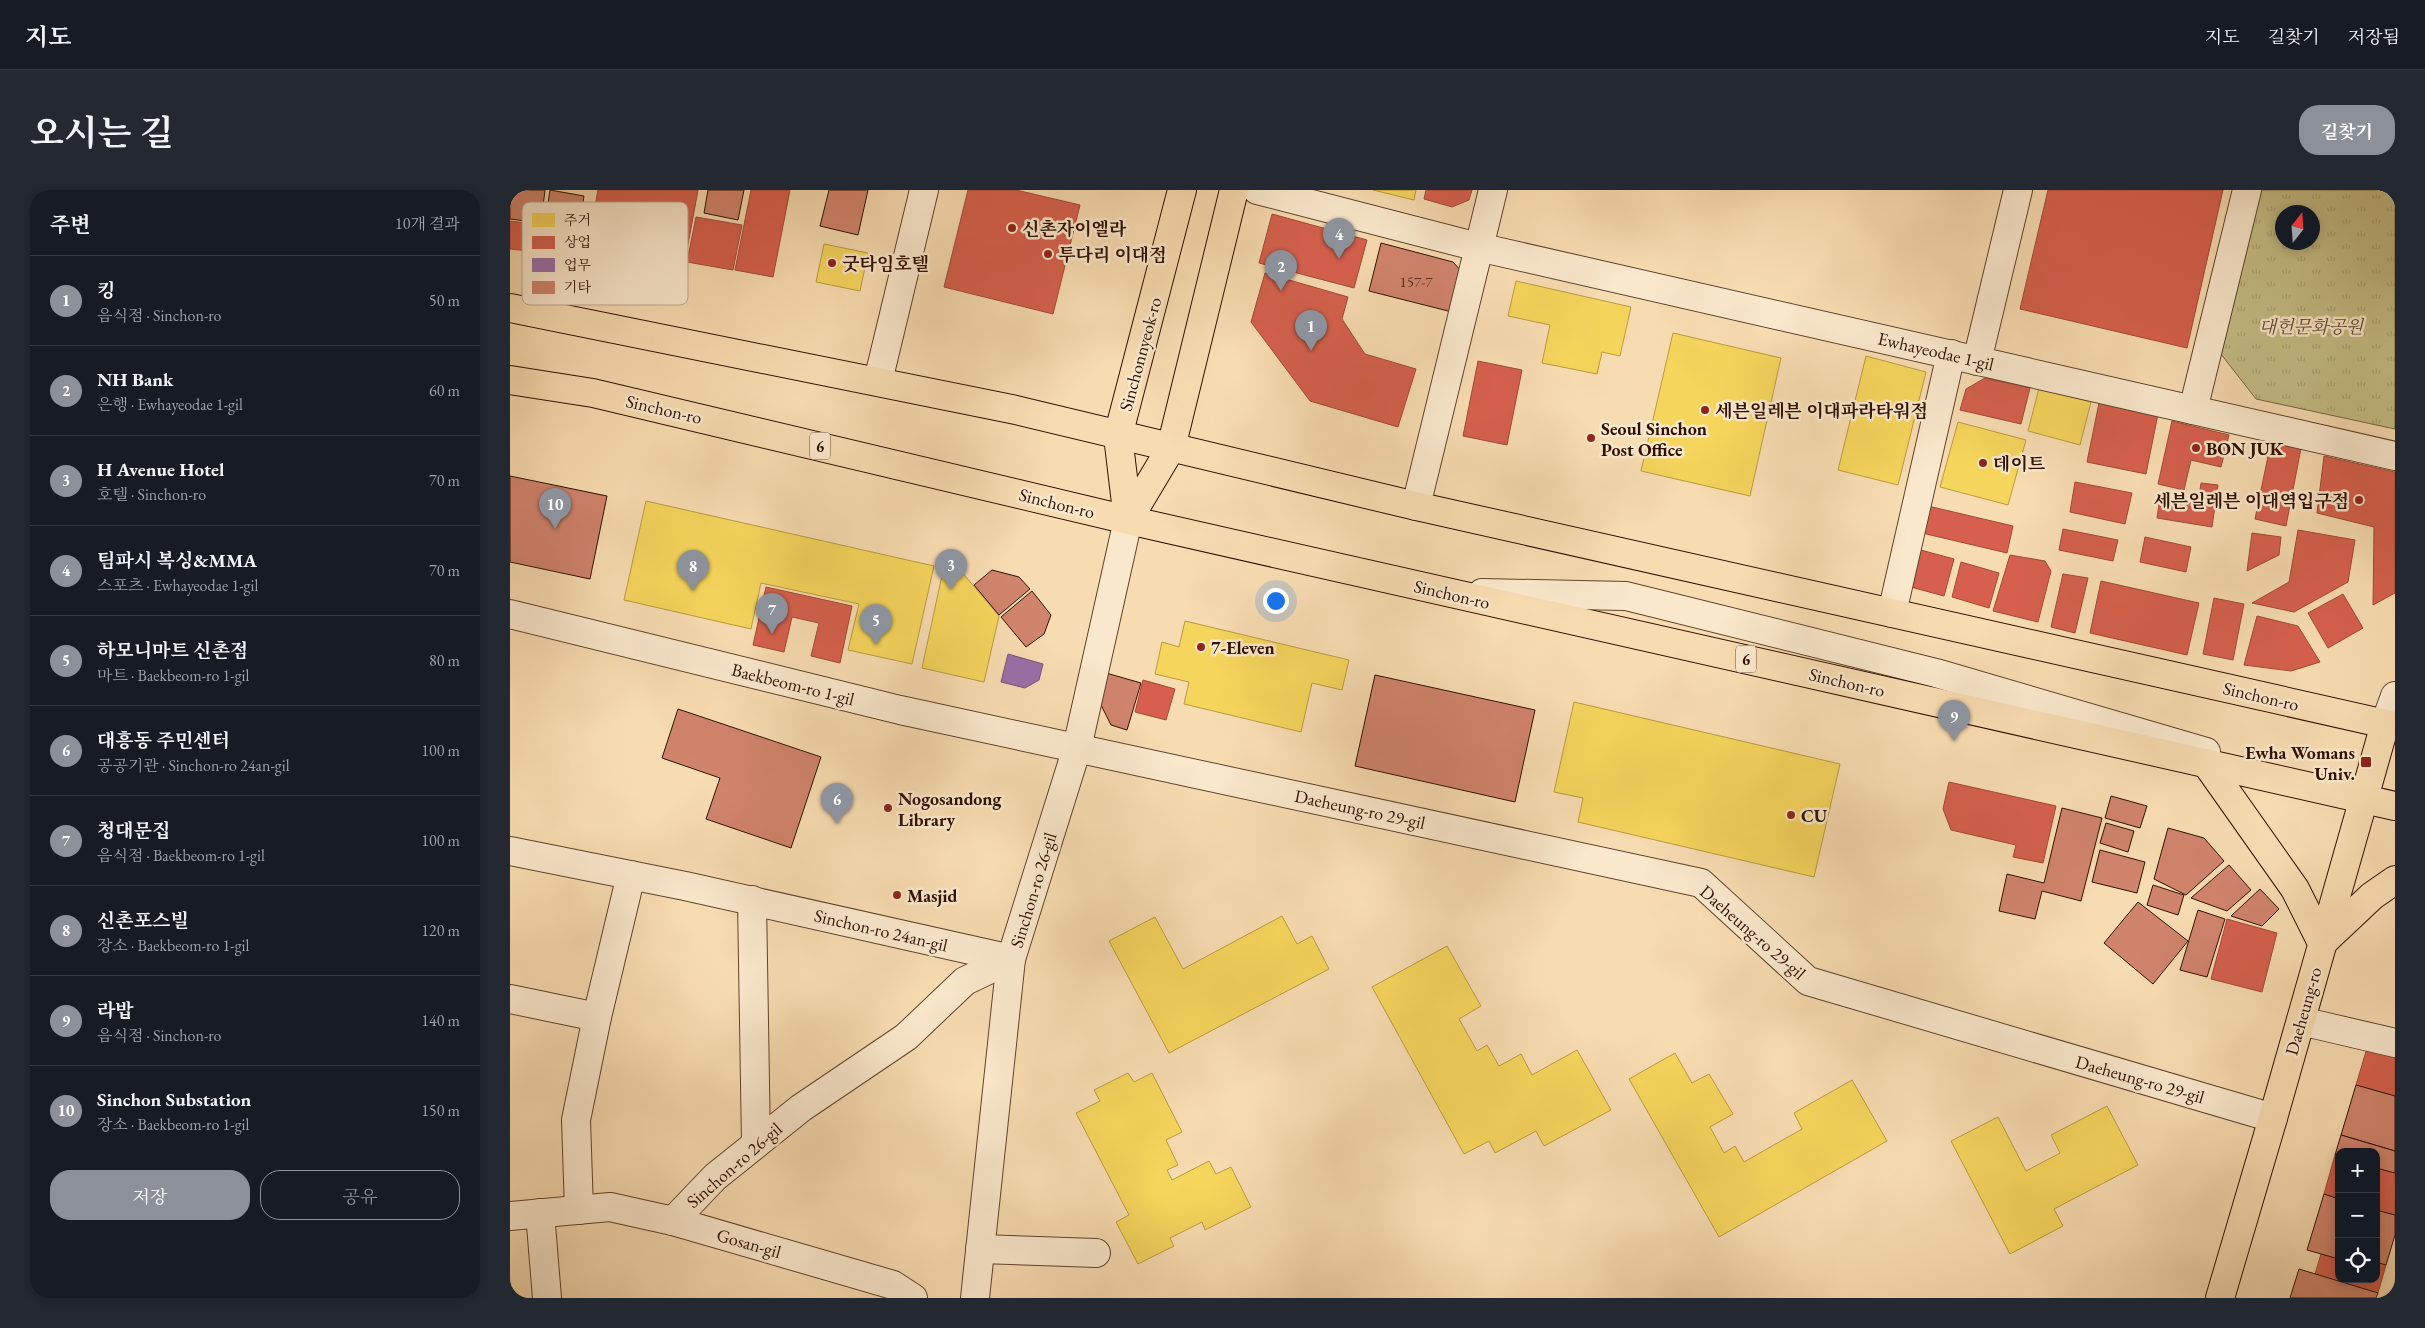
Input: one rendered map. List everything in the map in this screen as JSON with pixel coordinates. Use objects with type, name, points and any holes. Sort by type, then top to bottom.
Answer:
[{"type":"main road","name":"Sinchonnyeok-ro","points":[[1128,520],[1118,436],[1182,190]]},
{"type":"main road","points":[[1128,520],[1171,448],[1234,190]]},
{"type":"main road","name":"Sinchon-ro","points":[[510,308],[1016,410],[1416,506],[2390,725]]},
{"type":"main road","name":"Sinchon-ro","points":[[510,380],[593,393],[1128,520],[2395,806]]},
{"type":"main road","name":"Daeheung-ro","points":[[2220,1298],[2364,798],[2390,725]]},
{"type":"main road","points":[[2206,763],[2295,890],[2322,943],[2372,896],[2395,880]]},
{"type":"street","points":[[878,381],[924,190]]},
{"type":"street","name":"Ewhayeodae 1-gil","points":[[1257,190],[1478,247],[2395,456]]},
{"type":"street","points":[[1416,506],[1493,190]]},
{"type":"street","points":[[1977,361],[2018,190]]},
{"type":"street","points":[[2193,410],[2247,190]]},
{"type":"street","points":[[1892,613],[1950,354]]},
{"type":"street","name":"Sinchon-ro 26-gil","points":[[673,1220],[715,1177],[801,1108],[906,1037],[965,981],[1011,959],[1078,748],[1128,520]]},
{"type":"street","points":[[1448,593],[1626,596],[1936,673],[2364,798]]},
{"type":"street","name":"Baekbeom-ro 1-gil","points":[[510,614],[891,708],[1078,748]]},
{"type":"street","points":[[2390,725],[2395,696]]},
{"type":"street","name":"Daeheung-ro 29-gil","points":[[1078,748],[1701,883],[1808,981],[2273,1118]]},
{"type":"street","name":"Sinchon-ro 24an-gil","points":[[510,851],[752,900],[1011,959]]},
{"type":"street","points":[[579,1210],[576,1120],[597,1017],[631,875]]},
{"type":"street","points":[[752,900],[756,1144]]},
{"type":"street","points":[[975,1298],[1011,959]]},
{"type":"street","points":[[510,999],[597,1017]]},
{"type":"street","points":[[2301,1021],[2395,1043]]},
{"type":"street","name":"Gosan-gil","points":[[510,1216],[610,1207],[673,1220],[893,1286],[913,1298]]},
{"type":"street","points":[[540,1213],[547,1298]]},
{"type":"street","points":[[980,1249],[1096,1253]]},
{"type":"green space","name":"대헌문화공원","points":[[2257,190],[2395,190],[2395,429],[2256,399],[2217,349]]},
{"type":"building: 주거","points":[[1373,190],[1416,190],[1414,200]]},
{"type":"building: 주거","points":[[824,244],[868,253],[860,291],[816,282]]},
{"type":"building: 주거","points":[[1516,281],[1631,307],[1620,356],[1602,352],[1597,374],[1542,363],[1550,325],[1508,316]]},
{"type":"building: 주거","points":[[1673,333],[1781,358],[1750,496],[1641,471]]},
{"type":"building: 주거","points":[[1866,356],[1926,372],[1898,485],[1838,470]]},
{"type":"building: 주거","points":[[2039,388],[2091,402],[2080,445],[2028,431]]},
{"type":"building: 주거","name":"데이트","points":[[1958,422],[2026,440],[2008,505],[1940,487]]},
{"type":"building: 주거","points":[[646,501],[934,566],[912,664],[848,650],[859,604],[761,583],[751,629],[624,600]]},
{"type":"building: 주거","points":[[944,566],[960,570],[999,616],[984,682],[922,668]]},
{"type":"building: 주거","points":[[1185,621],[1349,660],[1342,690],[1312,683],[1301,732],[1184,704],[1189,682],[1155,674],[1162,642],[1179,647]]},
{"type":"building: 주거","points":[[1574,702],[1840,764],[1814,877],[1578,822],[1583,798],[1554,792]]},
{"type":"building: 주거","points":[[1282,916],[1297,944],[1312,936],[1329,969],[1169,1053],[1109,941],[1155,917],[1183,969]]},
{"type":"building: 주거","points":[[1447,946],[1481,1006],[1459,1019],[1477,1051],[1487,1045],[1499,1066],[1521,1054],[1532,1075],[1577,1050],[1611,1110],[1544,1146],[1536,1131],[1495,1153],[1489,1141],[1464,1154],[1372,987]]},
{"type":"building: 주거","points":[[1675,1053],[1692,1083],[1709,1074],[1733,1114],[1710,1127],[1724,1153],[1735,1146],[1744,1162],[1802,1129],[1794,1113],[1852,1080],[1887,1141],[1719,1237],[1629,1079]]},
{"type":"building: 주거","points":[[1128,1073],[1134,1082],[1152,1073],[1182,1132],[1166,1140],[1178,1165],[1167,1170],[1172,1180],[1209,1161],[1216,1174],[1231,1167],[1251,1207],[1205,1230],[1202,1222],[1170,1238],[1174,1246],[1138,1264],[1116,1222],[1129,1215],[1076,1113],[1100,1101],[1094,1090]]},
{"type":"building: 주거","points":[[2107,1106],[2138,1165],[2054,1209],[2063,1226],[2010,1254],[1951,1141],[1998,1117],[2026,1171],[2060,1153],[2051,1135]]},
{"type":"building: 상업","points":[[598,190],[698,190],[688,245],[688,202],[596,202]]},
{"type":"building: 상업","points":[[751,190],[790,190],[773,277],[735,270]]},
{"type":"building: 상업","points":[[968,190],[1016,190],[1080,205],[1053,314],[944,287]]},
{"type":"building: 상업","points":[[1426,190],[1472,190],[1469,200],[1452,207],[1424,199]]},
{"type":"building: 상업","points":[[2048,190],[2223,190],[2187,348],[2020,309]]},
{"type":"building: 상업","points":[[1272,214],[1367,240],[1354,288],[1259,263]]},
{"type":"building: 상업","points":[[696,217],[742,225],[733,270],[688,262]]},
{"type":"building: 상업","points":[[510,221],[522,222],[522,250],[510,249]]},
{"type":"building: 상업","points":[[1265,273],[1348,297],[1342,319],[1365,354],[1416,369],[1398,427],[1310,401],[1251,322]]},
{"type":"building: 상업","points":[[1478,361],[1522,370],[1507,445],[1463,436]]},
{"type":"building: 상업","points":[[1985,378],[2030,388],[2021,424],[1960,410],[1966,389]]},
{"type":"building: 상업","points":[[2099,403],[2158,414],[2146,474],[2087,462]]},
{"type":"building: 상업","name":"BON JUK","points":[[2172,421],[2229,435],[2221,467],[2191,460],[2184,490],[2158,484]]},
{"type":"building: 상업","points":[[2272,437],[2302,443],[2286,526],[2255,519]]},
{"type":"building: 상업","points":[[2324,456],[2395,472],[2395,593],[2373,605],[2374,527],[2317,513]]},
{"type":"building: 상업","points":[[2075,482],[2132,493],[2125,524],[2070,512]]},
{"type":"building: 상업","points":[[2201,483],[2218,485],[2212,527],[2157,518],[2160,498],[2198,504]]},
{"type":"building: 상업","points":[[1928,506],[2013,526],[2007,553],[1922,533]]},
{"type":"building: 상업","points":[[2063,529],[2118,540],[2113,561],[2059,550]]},
{"type":"building: 상업","points":[[2298,530],[2355,540],[2348,582],[2294,612],[2252,603],[2289,582]]},
{"type":"building: 상업","points":[[2252,533],[2281,537],[2279,555],[2247,571]]},
{"type":"building: 상업","points":[[2145,537],[2191,547],[2186,572],[2140,562]]},
{"type":"building: 상업","points":[[1917,549],[1954,559],[1944,596],[1907,586]]},
{"type":"building: 상업","points":[[2010,555],[2045,561],[2051,571],[2038,622],[1993,611]]},
{"type":"building: 상업","points":[[1961,562],[1999,573],[1989,608],[1952,597]]},
{"type":"building: 상업","points":[[2063,574],[2088,578],[2075,633],[2051,627]]},
{"type":"building: 상업","points":[[2101,581],[2199,603],[2187,655],[2090,633]]},
{"type":"building: 상업","points":[[766,587],[852,606],[840,663],[811,656],[819,623],[792,617],[784,652],[753,645]]},
{"type":"building: 상업","points":[[2343,594],[2363,628],[2328,648],[2308,613]]},
{"type":"building: 상업","points":[[2214,598],[2244,604],[2233,660],[2203,654]]},
{"type":"building: 상업","points":[[2257,616],[2298,626],[2320,662],[2291,671],[2244,665]]},
{"type":"building: 상업","points":[[1143,680],[1175,689],[1166,720],[1135,712]]},
{"type":"building: 상업","points":[[1949,782],[2056,806],[2043,863],[2013,857],[2016,845],[1951,830],[1943,809]]},
{"type":"building: 상업","points":[[2227,919],[2277,933],[2262,992],[2211,979]]},
{"type":"building: 상업","points":[[2367,1048],[2395,1056],[2395,1096],[2356,1085]]},
{"type":"building: 상업","points":[[2335,1155],[2335,1198],[2324,1194]]},
{"type":"building: 상업","points":[[2380,1169],[2395,1173],[2395,1215],[2380,1211]]},
{"type":"building: 상업","points":[[2321,1254],[2335,1258],[2335,1280],[2315,1274]]},
{"type":"building: 상업","points":[[2380,1263],[2386,1265],[2378,1293],[2345,1283],[2380,1283]]},
{"type":"building: 업무","points":[[1008,654],[1043,664],[1039,680],[1025,688],[1001,682]]},
{"type":"building: 기타","points":[[510,190],[545,190],[544,202],[522,202],[522,221],[510,219]]},
{"type":"building: 기타","points":[[550,190],[584,196],[583,202],[548,202]]},
{"type":"building: 기타","points":[[708,190],[744,190],[738,220],[704,213]]},
{"type":"building: 기타","points":[[829,190],[868,190],[858,235],[820,226]]},
{"type":"building: 기타","points":[[1381,243],[1453,262],[1462,272],[1452,312],[1369,291]]},
{"type":"building: 기타","points":[[510,476],[607,496],[590,579],[510,562]]},
{"type":"building: 기타","points":[[992,570],[1019,577],[1030,589],[999,615],[974,585]]},
{"type":"building: 기타","points":[[1032,591],[1051,615],[1044,634],[1026,647],[1001,617]]},
{"type":"building: 기타","points":[[1106,673],[1141,683],[1127,730],[1111,725],[1098,699]]},
{"type":"building: 기타","points":[[1375,675],[1535,710],[1515,802],[1355,766]]},
{"type":"building: 기타","points":[[678,709],[821,757],[791,848],[706,819],[720,778],[662,758]]},
{"type":"building: 기타","points":[[2111,796],[2147,806],[2140,828],[2105,818]]},
{"type":"building: 기타","points":[[2062,808],[2102,818],[2081,901],[2042,891],[2035,919],[1999,911],[2007,874],[2044,883]]},
{"type":"building: 기타","points":[[2106,823],[2134,831],[2128,852],[2100,843]]},
{"type":"building: 기타","points":[[2168,828],[2204,838],[2224,861],[2186,895],[2154,879]]},
{"type":"building: 기타","points":[[2100,850],[2145,862],[2137,893],[2092,882]]},
{"type":"building: 기타","points":[[2229,865],[2251,890],[2227,911],[2191,898]]},
{"type":"building: 기타","points":[[2153,885],[2184,895],[2178,915],[2147,905]]},
{"type":"building: 기타","points":[[2260,889],[2279,909],[2262,926],[2231,916]]},
{"type":"building: 기타","points":[[2138,902],[2188,941],[2153,984],[2104,943]]},
{"type":"building: 기타","points":[[2198,910],[2225,919],[2207,977],[2180,970]]},
{"type":"building: 기타","points":[[2356,1085],[2395,1096],[2395,1151],[2341,1135]]},
{"type":"building: 기타","points":[[2341,1135],[2395,1151],[2395,1173],[2380,1169],[2380,1148],[2337,1148]]},
{"type":"building: 기타","points":[[2324,1194],[2335,1198],[2335,1258],[2307,1250]]},
{"type":"building: 기타","points":[[2380,1211],[2395,1215],[2395,1235],[2386,1265],[2380,1263]]},
{"type":"building: 기타","points":[[2299,1269],[2335,1280],[2335,1283],[2345,1283],[2378,1293],[2376,1298],[2290,1298]]},
{"type":"place","name":"신촌자이엘라","points":[[1012,228]]},
{"type":"place","name":"투다리 이대점","points":[[1048,254]]},
{"type":"place","name":"팀파시 복싱&MMA","points":[[1339,259]]},
{"type":"place","name":"굿타임호텔","points":[[832,263]]},
{"type":"place","name":"NH Bank","points":[[1281,291]]},
{"type":"place","name":"킹","points":[[1311,351]]},
{"type":"place","name":"세븐일레븐 이대파라타워점","points":[[1705,410]]},
{"type":"place","name":"Seoul Sinchon Post Office","points":[[1591,438]]},
{"type":"place","name":"BON JUK","points":[[2196,448]]},
{"type":"place","name":"데이트","points":[[1983,463]]},
{"type":"place","name":"세븐일레븐 이대역입구점","points":[[2359,500]]},
{"type":"place","name":"Sinchon Substation","points":[[555,529]]},
{"type":"place","name":"H Avenue Hotel","points":[[951,590]]},
{"type":"place","name":"신촌포스빌","points":[[693,591]]},
{"type":"place","name":"청대문집","points":[[772,634]]},
{"type":"place","name":"하모니마트 신촌점","points":[[876,645]]},
{"type":"place","name":"7-Eleven","points":[[1201,647]]},
{"type":"place","name":"라밥","points":[[1954,741]]},
{"type":"place","name":"Ewha Womans Univ.","points":[[2366,762]]},
{"type":"place","name":"Nogosandong Library","points":[[888,808]]},
{"type":"place","name":"CU","points":[[1791,815]]},
{"type":"place","name":"대흥동 주민센터","points":[[837,824]]},
{"type":"place","name":"Masjid","points":[[897,895]]}]
